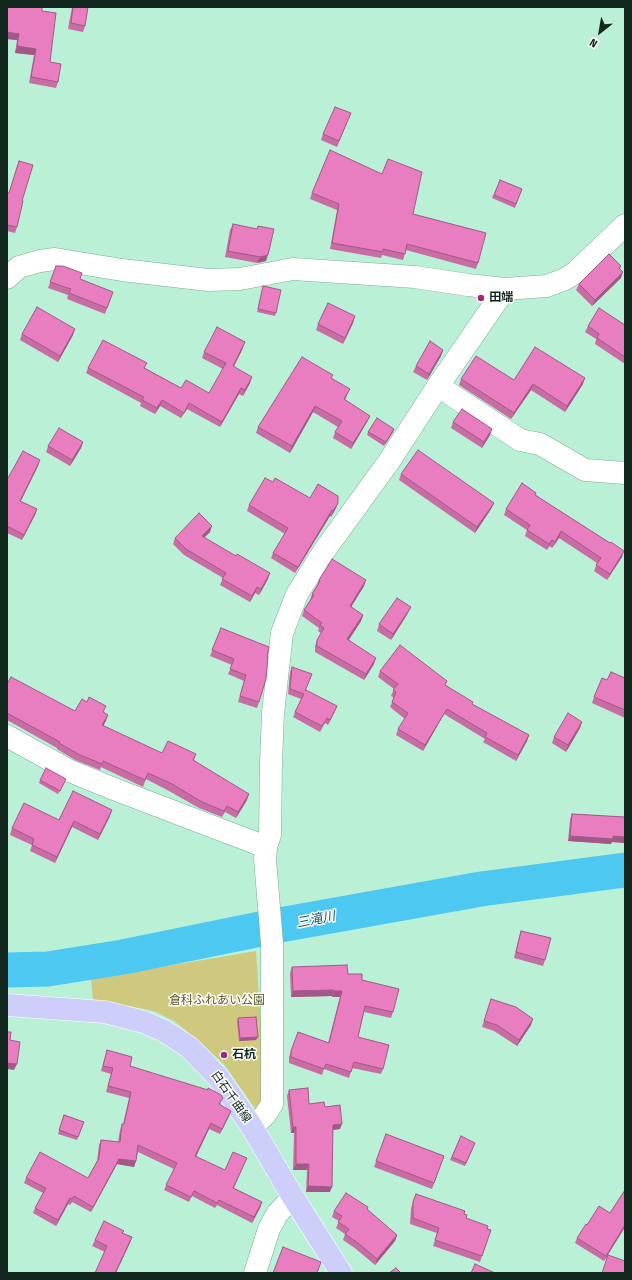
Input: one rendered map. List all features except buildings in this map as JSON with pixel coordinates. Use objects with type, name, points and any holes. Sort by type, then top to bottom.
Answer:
[{"type":"main road","name":"白石千曲線","points":[[7,1005],[105,1012],[144,1022],[164,1031],[189,1047],[218,1077],[252,1127],[293,1197],[341,1273]]},
{"type":"street","points":[[7,278],[19,267],[40,261],[55,259],[122,270],[208,280],[240,279],[293,269],[415,277],[505,289],[548,286],[566,279],[576,272],[625,225]]},
{"type":"street","points":[[252,1127],[265,1115],[272,1104],[272,940],[265,860],[266,848],[270,835],[273,713],[282,633],[297,594],[324,551],[386,466],[438,386],[505,289]]},
{"type":"street","points":[[438,386],[520,440],[540,444],[586,470],[625,473]]},
{"type":"street","points":[[7,736],[70,771],[266,848]]},
{"type":"street","points":[[255,1273],[269,1229],[277,1214],[293,1197]]},
{"type":"green space","name":"倉科ふれあい公園","points":[[256,951],[261,1026],[263,1098],[256,1110],[224,1064],[174,1021],[154,1011],[93,999],[91,979]]},
{"type":"waterway","name":"三滝川","points":[[7,970],[48,969],[123,957],[280,925],[481,889],[625,870]]},
{"type":"place","name":"田端","points":[[481,298]]},
{"type":"place","name":"石杭","points":[[224,1055]]}]
